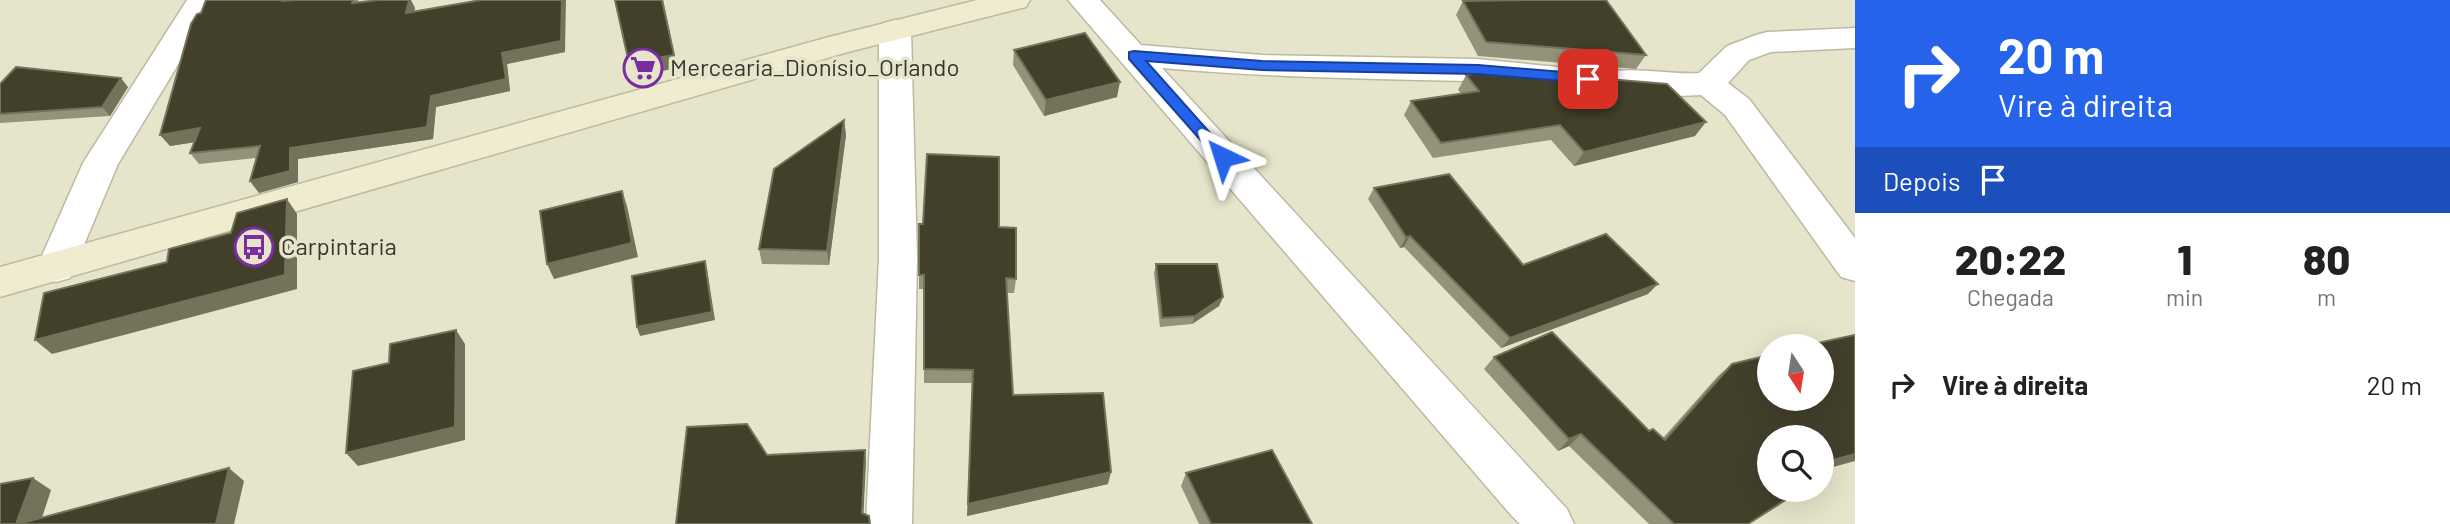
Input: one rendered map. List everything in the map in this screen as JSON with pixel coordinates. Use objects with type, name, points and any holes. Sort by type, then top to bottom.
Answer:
[{"type":"street","points":[[56,268],[101,163],[202,0]]},
{"type":"street","points":[[0,282],[895,30],[1011,0]]},
{"type":"street","points":[[1083,0],[1518,490],[1552,524]]},
{"type":"street","points":[[889,524],[898,258],[895,30]]},
{"type":"street","points":[[1134,55],[1262,66],[1478,70],[1672,86],[1708,83],[1738,53],[1767,42],[1855,38]]},
{"type":"street","points":[[1708,83],[1737,107],[1855,266]]},
{"type":"building","points":[[206,0],[353,0],[352,3],[409,0],[406,13],[481,0],[562,0],[561,41],[502,53],[506,79],[431,96],[427,127],[290,148],[290,171],[250,181],[260,146],[190,153],[200,128],[160,135],[191,24],[197,14],[201,13]]},
{"type":"building","points":[[615,0],[662,0],[674,55],[629,63]]},
{"type":"building","points":[[1606,0],[1646,55],[1486,42],[1463,1]]},
{"type":"building","points":[[1085,33],[1120,82],[1046,100],[1014,50]]},
{"type":"building","points":[[16,67],[121,78],[102,107],[0,114],[0,84]]},
{"type":"building","points":[[1500,70],[1667,84],[1706,122],[1584,152],[1560,125],[1441,143],[1411,101],[1479,91],[1466,75]]},
{"type":"building","points":[[844,120],[827,251],[759,249],[774,169]]},
{"type":"building","points":[[927,154],[999,157],[999,227],[1016,228],[1016,279],[1006,278],[1013,395],[1103,393],[1111,472],[968,504],[973,370],[924,369],[924,275],[919,275],[919,224],[923,224]]},
{"type":"building","points":[[1449,174],[1523,265],[1606,234],[1658,284],[1510,338],[1410,236],[1406,237],[1374,188]]},
{"type":"building","points":[[622,191],[632,243],[547,264],[540,211]]},
{"type":"building","points":[[287,199],[285,275],[35,340],[44,293],[167,262],[169,249],[231,233],[237,213]]},
{"type":"building","points":[[705,261],[712,312],[637,327],[632,276]]},
{"type":"building","points":[[1156,264],[1217,264],[1223,297],[1195,316],[1162,318]]},
{"type":"building","points":[[456,330],[455,427],[346,453],[353,371],[389,363],[390,344]]},
{"type":"building","points":[[1552,332],[1649,431],[1653,429],[1665,440],[1732,364],[1757,358],[1757,411],[1834,411],[1834,339],[1854,335],[1855,454],[1834,460],[1834,425],[1757,425],[1757,502],[1782,502],[1748,524],[1674,524],[1581,434],[1569,439],[1494,357]]},
{"type":"building","points":[[747,424],[767,455],[865,450],[862,513],[869,516],[870,524],[676,524],[687,427]]},
{"type":"building","points":[[1272,450],[1312,524],[1211,524],[1186,473]]},
{"type":"building","points":[[229,468],[216,524],[18,524]]},
{"type":"building","points":[[33,478],[16,524],[0,524],[0,484]]},
{"type":"place","name":"Mercearia_Dionísio_Orlando","points":[[643,68]]},
{"type":"place","name":"Carpintaria","points":[[254,247]]},
{"type":"route","points":[[1223,157],[1134,55],[1262,66],[1478,70],[1588,79]]}]
